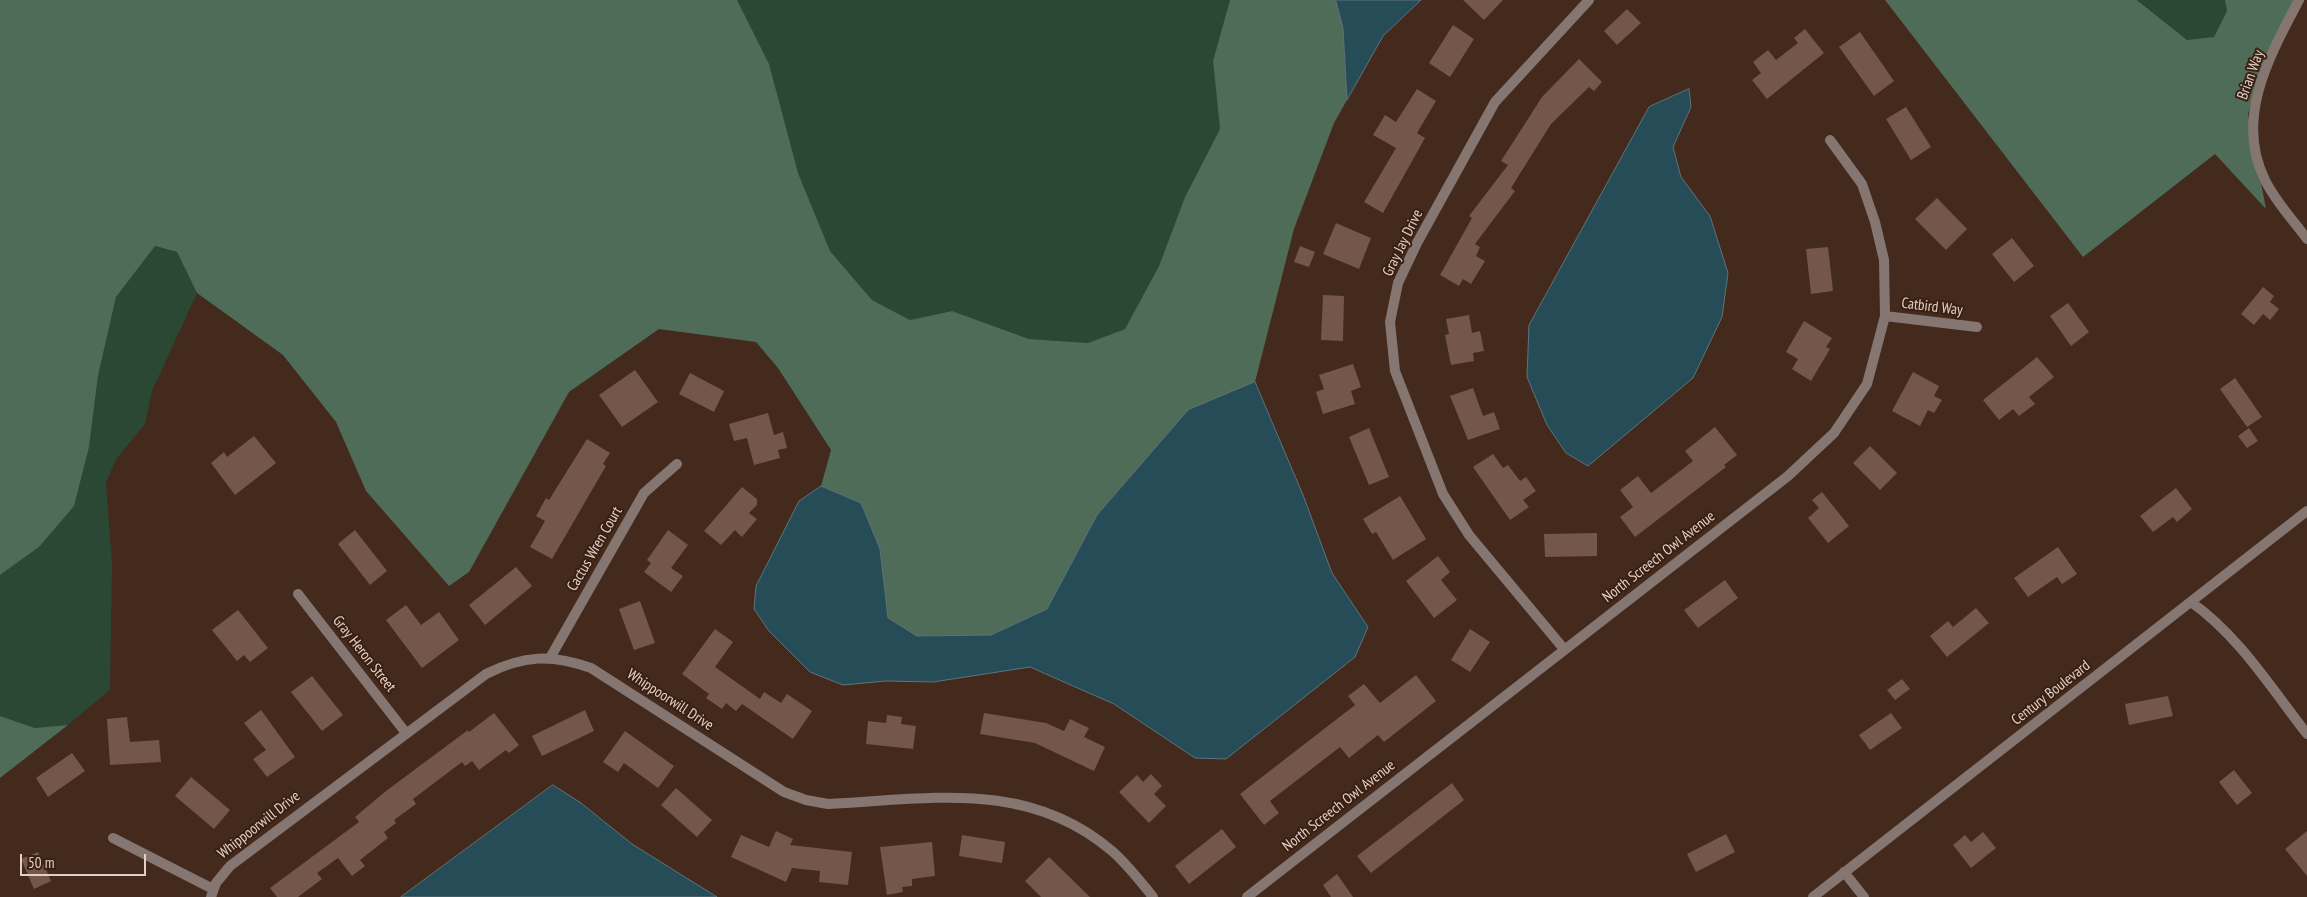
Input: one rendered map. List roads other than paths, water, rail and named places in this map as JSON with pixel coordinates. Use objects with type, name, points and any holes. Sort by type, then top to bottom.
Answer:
[{"type":"street","name":"Gray Jay Drive","points":[[1564,649],[1469,535],[1442,494],[1395,371],[1390,322],[1398,283],[1417,243],[1495,102],[1589,0]]},
{"type":"street","name":"Brian Way","points":[[2299,0],[2260,83],[2254,107],[2252,132],[2256,157],[2265,180],[2307,239]]},
{"type":"street","name":"North Screech Owl Avenue","points":[[1247,897],[1788,476],[1834,433],[1868,384],[1885,316],[1884,260],[1875,222],[1862,184],[1830,140]]},
{"type":"street","name":"Catbird Way","points":[[1885,316],[1976,327]]},
{"type":"street","name":"Cactus Wren Court","points":[[550,658],[644,493],[677,464]]},
{"type":"street","name":"Century Boulevard","points":[[1813,897],[2307,511]]},
{"type":"street","name":"Gray Heron Street","points":[[298,594],[406,733]]},
{"type":"street","points":[[2191,602],[2209,614],[2228,632],[2307,734]]},
{"type":"street","name":"Whippoorwill Drive","points":[[212,893],[230,866],[486,674],[507,664],[530,658],[550,658],[570,660],[591,668],[784,792],[806,800],[828,804],[971,797],[1001,800],[1030,806],[1060,817],[1087,832],[1112,851],[1133,872],[1153,897]]},
{"type":"street","points":[[113,838],[212,893]]},
{"type":"street","points":[[1844,872],[1864,897]]},
{"type":"water","points":[[1336,0],[1421,0],[1383,36],[1347,100],[1343,28]]},
{"type":"water","points":[[1689,89],[1691,107],[1673,147],[1681,177],[1710,216],[1728,273],[1722,317],[1693,378],[1588,466],[1566,453],[1547,425],[1527,377],[1529,325],[1649,107]]},
{"type":"water","points":[[1255,382],[1303,495],[1332,573],[1368,627],[1355,657],[1226,759],[1195,758],[1114,704],[1030,667],[933,682],[886,681],[843,685],[810,672],[769,631],[754,609],[756,586],[799,501],[821,486],[861,503],[880,549],[888,618],[917,636],[991,635],[1047,609],[1097,515],[1188,410]]},
{"type":"water","points":[[553,785],[581,803],[632,844],[717,897],[401,897]]}]
